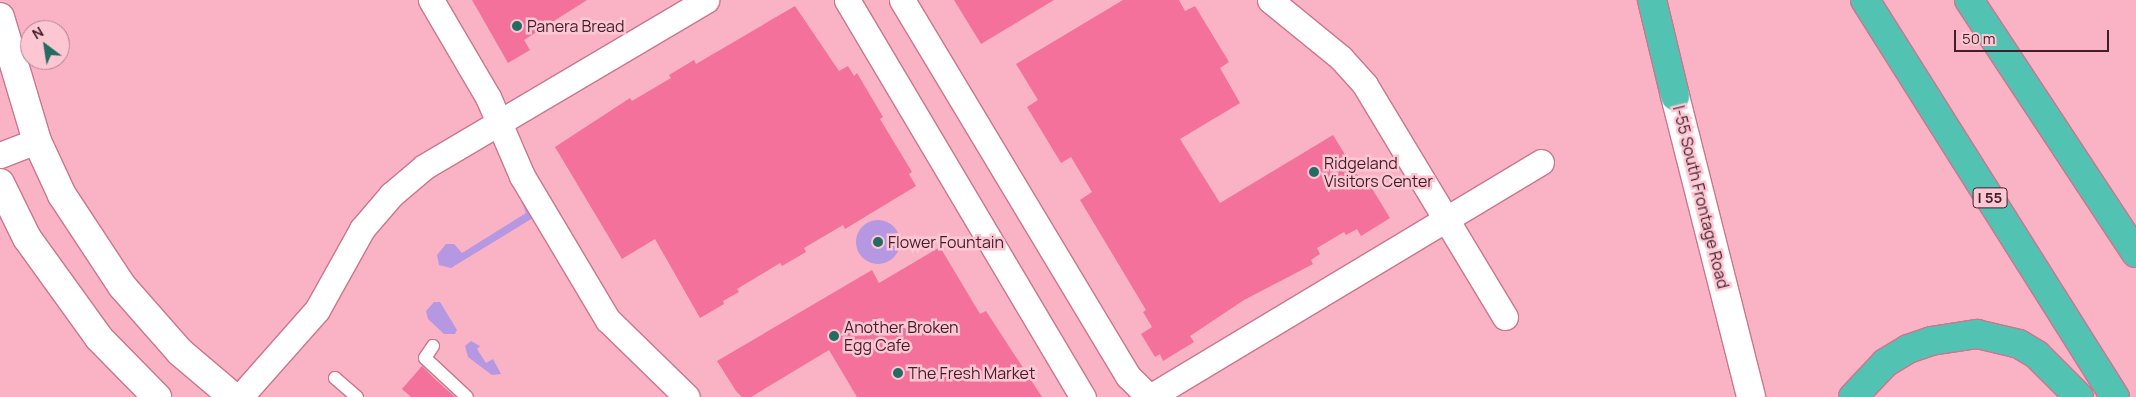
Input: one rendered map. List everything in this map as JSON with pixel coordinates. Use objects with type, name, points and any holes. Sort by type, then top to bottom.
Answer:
[{"type":"highway","points":[[1652,0],[1675,96]]},
{"type":"highway","name":"I 55","points":[[1865,0],[2115,397]]},
{"type":"highway","points":[[1969,0],[2136,253]]},
{"type":"highway","points":[[1853,397],[1885,363],[1908,349],[1931,341],[1977,334],[2019,344],[2038,355],[2079,397]]},
{"type":"street","points":[[431,0],[488,97],[522,176],[608,320],[687,397]]},
{"type":"street","points":[[240,397],[317,310],[362,229],[391,195],[424,167],[500,124],[706,0]]},
{"type":"street","points":[[847,0],[1083,397]]},
{"type":"street","points":[[902,0],[1128,376],[1150,397],[1443,219],[1541,162]]},
{"type":"street","points":[[1270,0],[1341,58],[1366,85],[1443,219],[1505,318]]},
{"type":"street","name":"I-55 South Frontage Road","points":[[1642,0],[1675,96],[1751,397]]},
{"type":"street","points":[[0,17],[37,141],[62,195],[122,286],[180,352],[233,397]]},
{"type":"street","points":[[0,155],[37,141]]},
{"type":"street","points":[[0,183],[27,238],[100,338],[157,397]]},
{"type":"lane","points":[[433,346],[424,358],[467,397]]},
{"type":"lane","points":[[335,378],[357,397]]},
{"type":"shaded area","points":[[519,195],[536,216],[451,268],[439,265],[437,255],[446,244],[454,244],[462,253],[526,213]]},
{"type":"shaded area","name":"Flower Fountain","points":[[878,220],[890,224],[896,230],[900,242],[896,254],[890,260],[878,264],[866,260],[860,254],[856,242],[860,230],[866,224]]},
{"type":"shaded area","points":[[434,302],[440,302],[457,330],[455,334],[444,334],[428,319],[426,311]]},
{"type":"shaded area","points":[[471,341],[480,346],[477,349],[486,363],[493,359],[501,374],[492,375],[468,357],[465,346]]},
{"type":"building","name":"Panera Bread","points":[[472,0],[587,0],[524,40],[530,50],[508,63]]},
{"type":"building","points":[[954,0],[1054,0],[981,44]]},
{"type":"building","points":[[1123,0],[1179,0],[1185,11],[1195,6],[1229,62],[1220,68],[1240,103],[1180,139],[1220,203],[1333,135],[1363,184],[1368,182],[1390,218],[1361,236],[1357,229],[1346,235],[1344,232],[1317,248],[1320,254],[1311,260],[1313,264],[1244,300],[1190,336],[1194,342],[1163,361],[1160,354],[1155,357],[1141,334],[1152,327],[1143,312],[1146,310],[1080,200],[1092,192],[1071,157],[1061,163],[1027,107],[1038,100],[1016,64]]},
{"type":"building","points":[[795,6],[839,71],[848,66],[854,76],[857,73],[883,117],[880,119],[912,172],[909,174],[916,186],[845,229],[843,225],[804,248],[806,252],[782,266],[780,263],[737,289],[739,292],[723,301],[724,304],[700,318],[655,239],[622,259],[555,147],[630,98],[632,101],[671,78],[669,75],[694,60],[696,64]]},
{"type":"building","points":[[940,247],[980,314],[986,311],[1042,397],[857,397],[829,350],[751,397],[742,397],[736,391],[717,361],[872,270],[879,283]]},
{"type":"building","points":[[422,366],[455,397],[411,397],[402,389]]},
{"type":"place","name":"Panera Bread","points":[[517,26]]},
{"type":"place","name":"Ridgeland Visitors Center","points":[[1314,172]]},
{"type":"place","name":"Flower Fountain","points":[[878,242]]},
{"type":"place","name":"Another Broken Egg Cafe","points":[[834,336]]},
{"type":"place","name":"The Fresh Market","points":[[898,373]]}]
